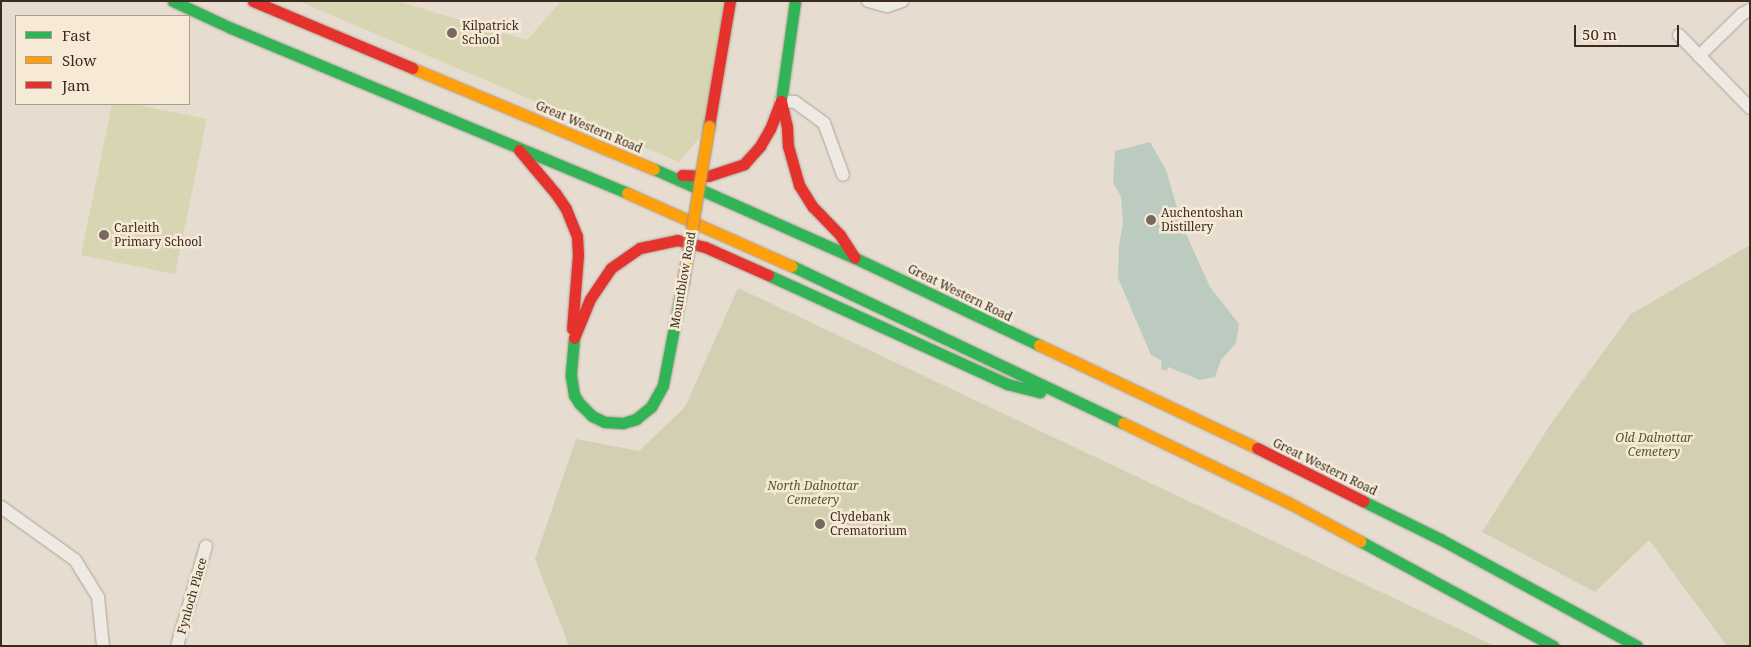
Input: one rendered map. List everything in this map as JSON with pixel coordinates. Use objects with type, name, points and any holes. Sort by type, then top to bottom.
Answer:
[{"type":"main road","points":[[173,1],[517,148],[614,187],[823,279],[1289,503],[1552,646]]},
{"type":"main road","name":"Great Western Road","points":[[253,1],[665,174],[855,258],[1258,448],[1440,539],[1637,646]]},
{"type":"main road","name":"Mountblow Road","points":[[574,338],[571,376],[574,395],[592,416],[605,422],[623,423],[636,420],[651,407],[663,385],[683,281],[730,1]]},
{"type":"main road","points":[[665,174],[708,176],[731,170],[744,164],[760,146],[770,129],[781,101],[795,1]]},
{"type":"main road","points":[[781,101],[787,128],[788,146],[799,185],[813,207],[840,235],[855,258]]},
{"type":"main road","points":[[517,148],[556,194],[566,209],[577,236],[578,255],[571,321],[574,338]]},
{"type":"main road","points":[[574,338],[590,299],[611,268],[622,258],[640,248],[677,240],[705,247],[1007,384],[1078,401]]},
{"type":"street","points":[[868,1],[887,6],[902,1]]},
{"type":"street","points":[[1699,56],[1742,14],[1750,10]]},
{"type":"street","points":[[1679,35],[1750,108]]},
{"type":"street","points":[[781,101],[794,102],[824,123],[843,175]]},
{"type":"street","points":[[1,507],[75,560],[98,597],[107,645]]},
{"type":"street","name":"Fynloch Place","points":[[177,646],[206,546]]},
{"type":"shaded area","points":[[298,1],[397,1],[527,40],[561,1],[730,1],[709,126],[679,162]]},
{"type":"shaded area","points":[[112,105],[138,105],[207,119],[175,274],[81,255]]},
{"type":"shaded area","points":[[1150,142],[1166,170],[1182,225],[1210,287],[1239,324],[1236,343],[1221,360],[1215,377],[1200,380],[1168,367],[1167,371],[1161,369],[1162,361],[1151,355],[1118,278],[1119,245],[1123,224],[1121,197],[1113,182],[1115,151]]},
{"type":"green space","name":"Old Dalnottar Cemetery","points":[[1750,245],[1750,646],[1727,646],[1649,540],[1595,592],[1482,532],[1550,425],[1631,314]]},
{"type":"green space","name":"North Dalnottar Cemetery","points":[[738,288],[1495,646],[569,646],[535,559],[576,439],[639,451],[685,407]]},
{"type":"traffic: fast","points":[[173,1],[231,28],[627,193]]},
{"type":"traffic: fast","points":[[781,101],[795,1]]},
{"type":"traffic: fast","points":[[654,169],[855,258],[1039,345]]},
{"type":"traffic: fast","points":[[792,266],[1123,423]]},
{"type":"traffic: fast","points":[[768,275],[1007,384],[1040,392]]},
{"type":"traffic: fast","points":[[574,338],[571,376],[574,395],[579,403],[592,416],[605,422],[623,423],[636,419],[651,407],[663,385],[683,281]]},
{"type":"traffic: fast","points":[[1363,501],[1440,539],[1637,646]]},
{"type":"traffic: fast","points":[[1360,541],[1553,646]]},
{"type":"traffic: slow","points":[[412,68],[654,169]]},
{"type":"traffic: slow","points":[[683,281],[709,126]]},
{"type":"traffic: slow","points":[[627,193],[792,266]]},
{"type":"traffic: slow","points":[[1039,345],[1257,448]]},
{"type":"traffic: slow","points":[[1123,423],[1289,503],[1360,541]]},
{"type":"traffic: jam","points":[[253,1],[412,68]]},
{"type":"traffic: jam","points":[[709,126],[730,1]]},
{"type":"traffic: jam","points":[[781,101],[787,128],[788,146],[799,185],[813,207],[840,235],[855,258]]},
{"type":"traffic: jam","points":[[682,175],[708,176],[744,164],[760,146],[770,129],[781,101]]},
{"type":"traffic: jam","points":[[519,150],[556,194],[566,209],[577,236],[578,255],[572,329]]},
{"type":"traffic: jam","points":[[574,338],[590,299],[611,268],[640,248],[677,240],[705,247],[768,275]]},
{"type":"traffic: jam","points":[[1257,448],[1363,501]]},
{"type":"place","name":"Kilpatrick School","points":[[452,33]]},
{"type":"place","name":"Auchentoshan Distillery","points":[[1151,220]]},
{"type":"place","name":"Carleith Primary School","points":[[104,235]]},
{"type":"place","name":"Clydebank Crematorium","points":[[820,524]]}]
